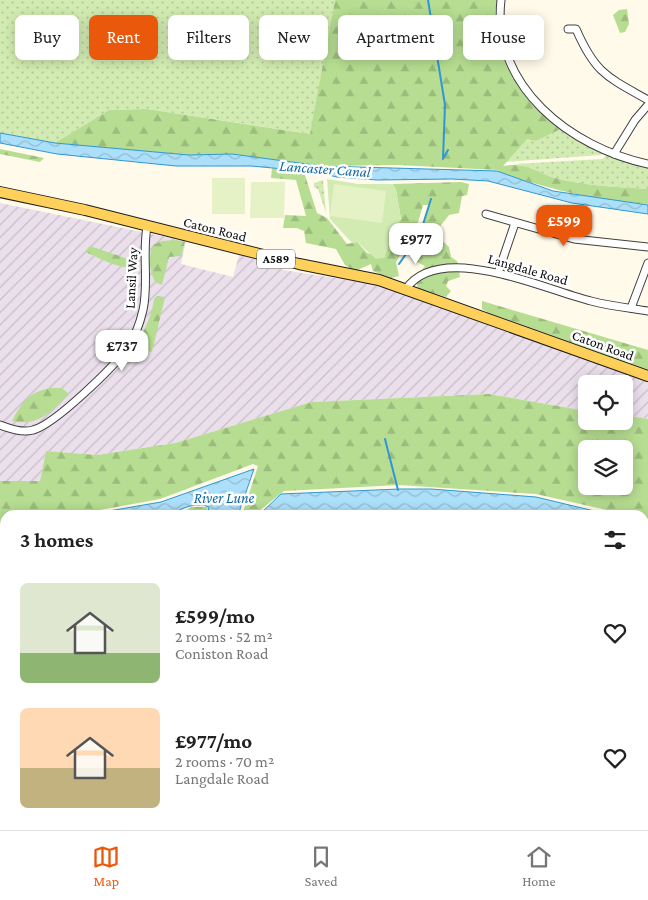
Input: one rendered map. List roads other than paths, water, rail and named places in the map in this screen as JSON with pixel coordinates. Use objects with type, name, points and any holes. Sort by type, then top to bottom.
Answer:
[{"type":"main road","name":"Caton Road","points":[[0,192],[299,264],[379,280],[648,376]]},
{"type":"street","points":[[500,0],[499,16],[504,46],[526,91],[560,125],[578,138],[614,154],[648,164]]},
{"type":"street","points":[[568,29],[576,29],[590,59],[603,73],[648,100]]},
{"type":"street","points":[[614,154],[635,120],[648,105]]},
{"type":"street","points":[[486,214],[574,238],[648,247]]},
{"type":"street","points":[[498,273],[516,223]]},
{"type":"street","name":"Lansil Way","points":[[0,425],[28,431],[49,423],[117,362],[128,346],[143,309],[147,227]]},
{"type":"street","points":[[631,308],[648,262]]},
{"type":"street","name":"Langdale Road","points":[[406,289],[413,279],[420,275],[445,269],[478,269],[526,279],[590,301],[648,311]]},
{"type":"water","name":"Lancaster Canal","points":[[0,133],[55,143],[189,155],[232,154],[322,166],[497,171],[553,191],[648,205],[648,214],[572,203],[488,181],[452,179],[377,180],[251,166],[176,166],[57,154],[0,143]]},
{"type":"water","name":"River Lune","points":[[254,469],[240,510],[208,510],[209,507],[195,505],[180,510],[115,510],[161,502]]},
{"type":"water","name":"River Lune","points":[[431,489],[536,497],[590,510],[264,510],[281,494]]},
{"type":"waterway","points":[[428,0],[445,105],[443,159]]},
{"type":"waterway","points":[[444,157],[448,150]]},
{"type":"waterway","points":[[399,264],[420,234],[431,199]]},
{"type":"waterway","points":[[385,439],[398,490]]}]
